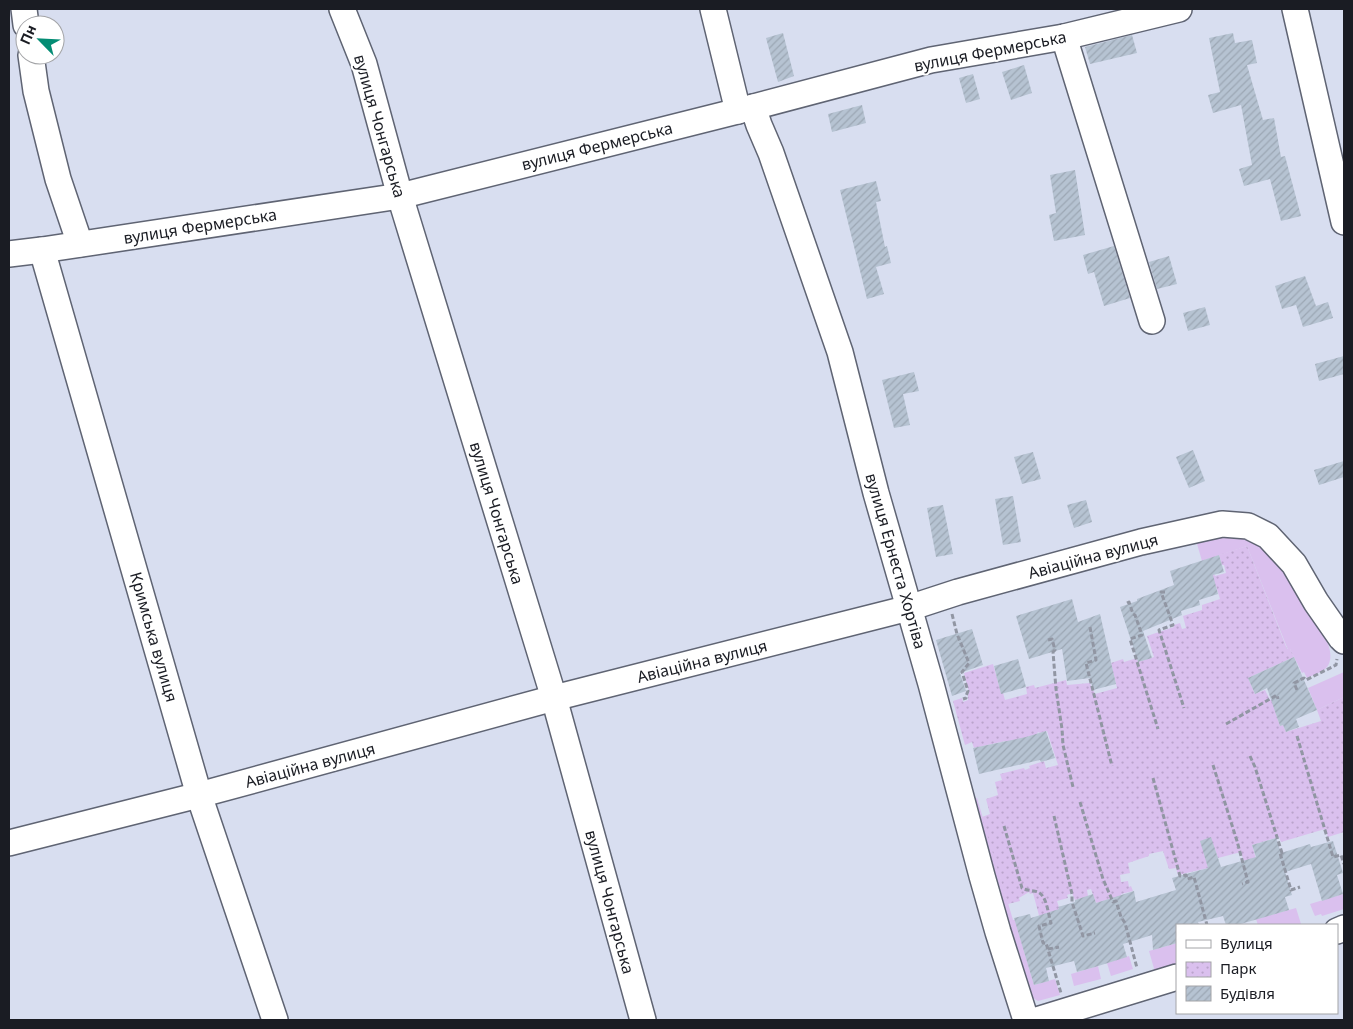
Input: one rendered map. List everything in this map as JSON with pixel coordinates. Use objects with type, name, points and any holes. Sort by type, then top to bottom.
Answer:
[{"type":"street","name":"вулиця Чонгарська","points":[[342,9],[364,64],[400,196],[554,698],[643,1020]]},
{"type":"street","name":"вулиця Ернеста Хортіва","points":[[713,9],[745,109],[759,125],[771,153],[840,352],[876,493],[931,684],[998,932],[1026,1020]]},
{"type":"street","name":"вулиця Фермерська","points":[[9,254],[400,196],[931,60],[1064,37],[1179,9]]},
{"type":"street","points":[[1295,9],[1344,222]]},
{"type":"street","points":[[1064,37],[1152,321]]},
{"type":"street","points":[[32,65],[36,90],[58,179],[80,244]]},
{"type":"street","name":"Кримська вулиця","points":[[42,250],[199,795],[275,1020]]},
{"type":"street","name":"Авіаційна вулиця","points":[[9,843],[199,795],[554,698],[909,608],[958,592],[1141,542],[1222,524],[1248,526],[1268,536],[1294,564],[1316,602],[1342,639]]},
{"type":"street","points":[[1037,1020],[1176,978]]},
{"type":"path","points":[[1165,592],[1162,592],[1173,625],[1159,630],[1184,708]]},
{"type":"path","points":[[1127,603],[1129,602],[1142,635],[1130,639],[1158,729]]},
{"type":"path","points":[[957,611],[952,612],[957,634],[969,663],[962,672],[968,691],[966,698],[963,699]]},
{"type":"path","points":[[1090,627],[1096,660],[1086,663],[1112,766]]},
{"type":"path","points":[[1048,640],[1052,639],[1055,650],[1053,652],[1056,689],[1063,745],[1073,787]]},
{"type":"path","points":[[1297,690],[1294,683],[1304,678],[1306,680],[1336,665],[1342,639]]},
{"type":"path","points":[[1226,724],[1277,695],[1278,699]]},
{"type":"path","points":[[1297,736],[1333,857],[1340,855],[1344,864]]},
{"type":"path","points":[[1250,756],[1282,853],[1280,853],[1291,890],[1300,887]]},
{"type":"path","points":[[1213,765],[1248,882],[1242,884]]},
{"type":"path","points":[[1154,778],[1180,876],[1186,875],[1186,879],[1194,877],[1207,924]]},
{"type":"path","points":[[1080,802],[1103,879],[1113,902],[1116,901],[1125,923],[1134,955]]},
{"type":"path","points":[[1054,816],[1072,894],[1072,902],[1083,936],[1095,933]]},
{"type":"path","points":[[1004,826],[1022,888],[1039,892],[1044,897],[1051,922],[1039,926],[1043,943],[1046,944],[1057,978]]},
{"type":"path","points":[[1048,949],[1059,946]]},
{"type":"green space","points":[[1217,532],[1265,542],[1326,639],[1329,647],[1330,661],[1323,670],[1307,678],[1304,672],[1302,673],[1290,649],[1288,650],[1247,546],[1202,561],[1195,537]]},
{"type":"green space","points":[[1247,546],[1287,649],[1290,649],[1294,657],[1248,678],[1255,694],[1265,690],[1270,700],[1273,699],[1280,726],[1283,725],[1286,732],[1321,721],[1317,710],[1344,697],[1344,832],[1328,837],[1325,829],[1281,842],[1279,837],[1252,845],[1259,869],[1247,872],[1241,852],[1218,858],[1215,849],[1204,852],[1208,868],[1178,875],[1176,868],[1169,869],[1163,851],[1149,854],[1149,856],[1128,863],[1130,873],[1120,875],[1121,882],[1128,881],[1129,887],[1131,886],[1133,891],[1096,903],[1091,889],[1087,890],[1088,896],[1075,900],[1072,893],[1067,895],[1068,898],[1057,901],[1061,914],[1041,923],[1033,893],[1030,894],[1029,892],[1019,898],[1020,901],[1008,904],[982,817],[990,814],[986,799],[998,795],[995,782],[1002,780],[1000,774],[1024,768],[1025,770],[1030,768],[1029,766],[1044,761],[1046,768],[1058,765],[1047,731],[974,748],[972,742],[965,745],[953,701],[962,698],[963,702],[968,700],[969,692],[964,673],[993,664],[1001,693],[1003,693],[1005,700],[1027,694],[1026,687],[1034,685],[1035,688],[1066,680],[1067,685],[1090,683],[1095,694],[1117,688],[1111,663],[1123,659],[1124,662],[1137,658],[1138,662],[1154,657],[1147,636],[1174,627],[1174,625],[1180,623],[1182,629],[1186,628],[1183,616],[1202,610],[1202,605],[1220,599],[1216,586],[1206,575],[1214,573],[1215,576],[1226,573],[1219,555]]},
{"type":"green space","points":[[1344,672],[1344,697],[1317,710],[1308,688]]},
{"type":"green space","points":[[977,798],[1034,985],[1055,979],[1060,995],[1038,1001],[1029,994],[970,801]]},
{"type":"green space","points":[[1343,894],[1344,909],[1322,916],[1321,914],[1315,916],[1310,904]]},
{"type":"green space","points":[[1296,908],[1301,924],[1258,924],[1256,919]]},
{"type":"green space","points":[[1176,943],[1176,965],[1155,972],[1149,951]]},
{"type":"green space","points":[[1129,956],[1133,969],[1111,976],[1107,963]]},
{"type":"green space","points":[[1098,966],[1101,979],[1074,986],[1071,974]]},
{"type":"building","points":[[783,33],[794,76],[778,82],[766,38]]},
{"type":"building","points":[[1233,33],[1235,43],[1252,40],[1257,63],[1247,65],[1263,120],[1274,118],[1281,157],[1285,156],[1301,216],[1281,221],[1270,179],[1244,186],[1239,169],[1252,165],[1241,105],[1213,113],[1208,95],[1220,92],[1209,38]]},
{"type":"building","points":[[1132,35],[1137,53],[1090,64],[1085,47]]},
{"type":"building","points":[[1024,65],[1032,93],[1011,100],[1002,72]]},
{"type":"building","points":[[973,74],[980,99],[966,103],[959,78]]},
{"type":"building","points":[[862,105],[866,123],[832,132],[828,114]]},
{"type":"building","points":[[1075,170],[1085,235],[1054,241],[1049,215],[1056,213],[1050,175]]},
{"type":"building","points":[[876,181],[881,201],[876,202],[885,247],[887,246],[891,263],[876,267],[884,294],[867,299],[840,190]]},
{"type":"building","points":[[1114,246],[1130,298],[1104,306],[1094,272],[1088,274],[1083,255]]},
{"type":"building","points":[[1169,256],[1177,284],[1157,289],[1149,262]]},
{"type":"building","points":[[1305,276],[1316,306],[1328,302],[1333,318],[1303,327],[1296,305],[1282,309],[1275,286]]},
{"type":"building","points":[[1205,307],[1210,325],[1188,331],[1183,313]]},
{"type":"building","points":[[1344,356],[1344,374],[1319,381],[1315,364]]},
{"type":"building","points":[[914,372],[919,391],[903,394],[910,425],[894,428],[882,380]]},
{"type":"building","points":[[1193,450],[1205,481],[1189,488],[1176,457]]},
{"type":"building","points":[[1033,452],[1041,479],[1022,484],[1014,457]]},
{"type":"building","points":[[1344,461],[1344,477],[1319,485],[1314,470]]},
{"type":"building","points":[[1013,496],[1021,542],[1003,545],[995,499]]},
{"type":"building","points":[[1086,500],[1092,522],[1074,528],[1067,505]]},
{"type":"building","points":[[943,505],[953,554],[936,557],[927,508]]},
{"type":"building","points":[[1219,555],[1224,572],[1213,575],[1218,594],[1199,600],[1200,605],[1181,611],[1182,615],[1143,631],[1152,658],[1138,662],[1120,607],[1174,585],[1170,571]]},
{"type":"building","points":[[1072,599],[1078,622],[1100,614],[1116,684],[1093,690],[1090,678],[1067,681],[1062,649],[1029,659],[1016,616]]},
{"type":"building","points":[[972,629],[983,665],[960,673],[966,691],[952,696],[936,640]]},
{"type":"building","points":[[1294,657],[1317,710],[1296,719],[1299,727],[1286,732],[1283,725],[1280,726],[1267,688],[1255,694],[1248,678]]},
{"type":"building","points":[[1018,659],[1026,687],[1001,694],[994,666]]},
{"type":"building","points":[[1046,731],[1055,758],[979,774],[973,748]]},
{"type":"building","points":[[1211,837],[1221,867],[1256,857],[1252,845],[1276,838],[1281,853],[1310,844],[1311,847],[1333,841],[1343,873],[1337,875],[1343,894],[1322,901],[1311,864],[1285,872],[1292,895],[1285,897],[1289,910],[1240,924],[1226,924],[1223,916],[1198,922],[1199,924],[1176,924],[1176,943],[1153,950],[1152,935],[1123,944],[1127,957],[1095,967],[1077,972],[1074,961],[1046,968],[1049,981],[1034,985],[1014,918],[1030,914],[1031,918],[1059,909],[1058,907],[1093,894],[1096,903],[1134,891],[1136,902],[1176,890],[1172,878],[1208,868],[1200,841]]}]
